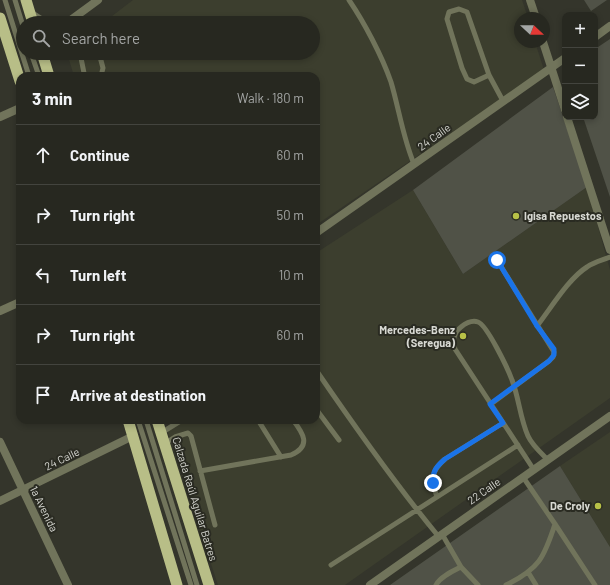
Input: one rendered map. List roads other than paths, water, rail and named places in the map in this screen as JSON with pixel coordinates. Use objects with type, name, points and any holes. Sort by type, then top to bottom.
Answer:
[{"type":"highway","points":[[26,0],[30,16]]},
{"type":"highway","points":[[0,18],[17,72]]},
{"type":"highway","points":[[44,60],[48,72]]},
{"type":"highway","points":[[129,424],[177,585]]},
{"type":"highway","name":"Calzada Raúl Aguilar Batres","points":[[158,424],[208,585]]},
{"type":"street","points":[[81,16],[98,0]]},
{"type":"street","points":[[530,0],[534,12]]},
{"type":"street","points":[[598,35],[610,26]]},
{"type":"street","points":[[545,48],[562,101]]},
{"type":"street","name":"24 Calle","points":[[320,230],[562,60]]},
{"type":"street","points":[[0,117],[16,110]]},
{"type":"street","points":[[568,120],[610,250]]},
{"type":"street","points":[[0,311],[16,304]]},
{"type":"street","name":"22 Calle","points":[[370,585],[610,416]]},
{"type":"street","name":"24 Calle","points":[[0,501],[133,436]]},
{"type":"street","name":"1a Avenida","points":[[0,442],[68,585]]},
{"type":"lane","points":[[5,0],[16,35]]},
{"type":"lane","points":[[15,0],[20,16]]},
{"type":"lane","points":[[349,0],[381,56],[414,164]]},
{"type":"lane","points":[[489,75],[474,82],[467,79],[462,68],[447,19],[449,12],[459,9],[467,12],[489,75],[503,101]]},
{"type":"lane","points":[[24,60],[28,72]]},
{"type":"lane","points":[[33,60],[38,72]]},
{"type":"lane","points":[[81,60],[84,72]]},
{"type":"lane","points":[[101,60],[103,68],[102,72]]},
{"type":"lane","points":[[537,326],[580,273],[588,266],[610,257]]},
{"type":"lane","points":[[490,404],[549,361],[554,355],[554,349],[537,326],[497,260]]},
{"type":"lane","points":[[534,470],[455,349],[453,342],[454,335],[465,324],[478,322],[489,334],[512,379],[528,437],[548,460]]},
{"type":"lane","points":[[320,376],[356,428],[417,510],[440,535],[461,566],[478,585]]},
{"type":"lane","points":[[320,414],[339,440]]},
{"type":"lane","points":[[437,497],[432,476],[437,466],[445,459],[503,423]]},
{"type":"lane","points":[[139,424],[191,585]]},
{"type":"lane","points":[[147,424],[197,585]]},
{"type":"lane","points":[[161,433],[176,424]]},
{"type":"lane","points":[[260,424],[281,457]]},
{"type":"lane","points":[[200,471],[281,457],[298,452],[304,444],[304,438],[302,432],[296,424]]},
{"type":"lane","points":[[164,444],[176,437],[188,433],[191,436],[215,525]]},
{"type":"lane","points":[[332,565],[518,445]]},
{"type":"lane","points":[[522,477],[595,585]]},
{"type":"lane","points":[[506,585],[521,578],[536,566],[543,557],[555,524]]},
{"type":"lane","points":[[436,585],[442,578],[461,566]]},
{"type":"lane","points":[[528,572],[536,585]]},
{"type":"place","name":"Igisa Repuestos","points":[[516,216]]},
{"type":"place","name":"Mercedes-Benz (Seregua)","points":[[463,336]]},
{"type":"place","name":"De Croly","points":[[598,506]]}]
